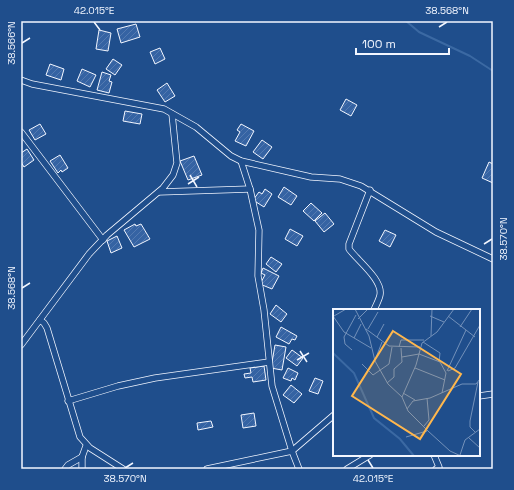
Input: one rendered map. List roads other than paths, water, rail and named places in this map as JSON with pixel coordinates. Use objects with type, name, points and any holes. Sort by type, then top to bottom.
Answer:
[{"type":"street","points":[[21,80],[32,84],[164,109],[196,127],[231,156],[241,161],[311,177],[340,179],[350,182],[370,190],[436,232],[493,259]]},
{"type":"street","points":[[21,345],[89,254],[159,192],[170,180],[177,163],[172,114]]},
{"type":"street","points":[[21,132],[103,240]]},
{"type":"street","points":[[241,161],[250,189],[259,230],[258,276],[264,310],[272,386],[299,469]]},
{"type":"street","points":[[159,192],[250,189]]},
{"type":"street","points":[[370,190],[349,244],[349,249],[376,280],[380,288],[380,294],[374,309]]},
{"type":"street","points":[[40,320],[47,328],[78,432],[86,446],[123,469]]},
{"type":"street","points":[[68,401],[118,386],[155,378],[269,362]]},
{"type":"street","points":[[480,396],[493,394]]},
{"type":"street","points":[[207,469],[292,451],[333,416]]},
{"type":"street","points":[[82,469],[82,457],[86,446]]},
{"type":"street","points":[[347,469],[368,456]]},
{"type":"street","points":[[434,456],[439,467],[436,469]]},
{"type":"street","points":[[65,469],[68,465],[82,457]]},
{"type":"waterway","points":[[406,21],[419,32],[470,56],[493,71]]}]
